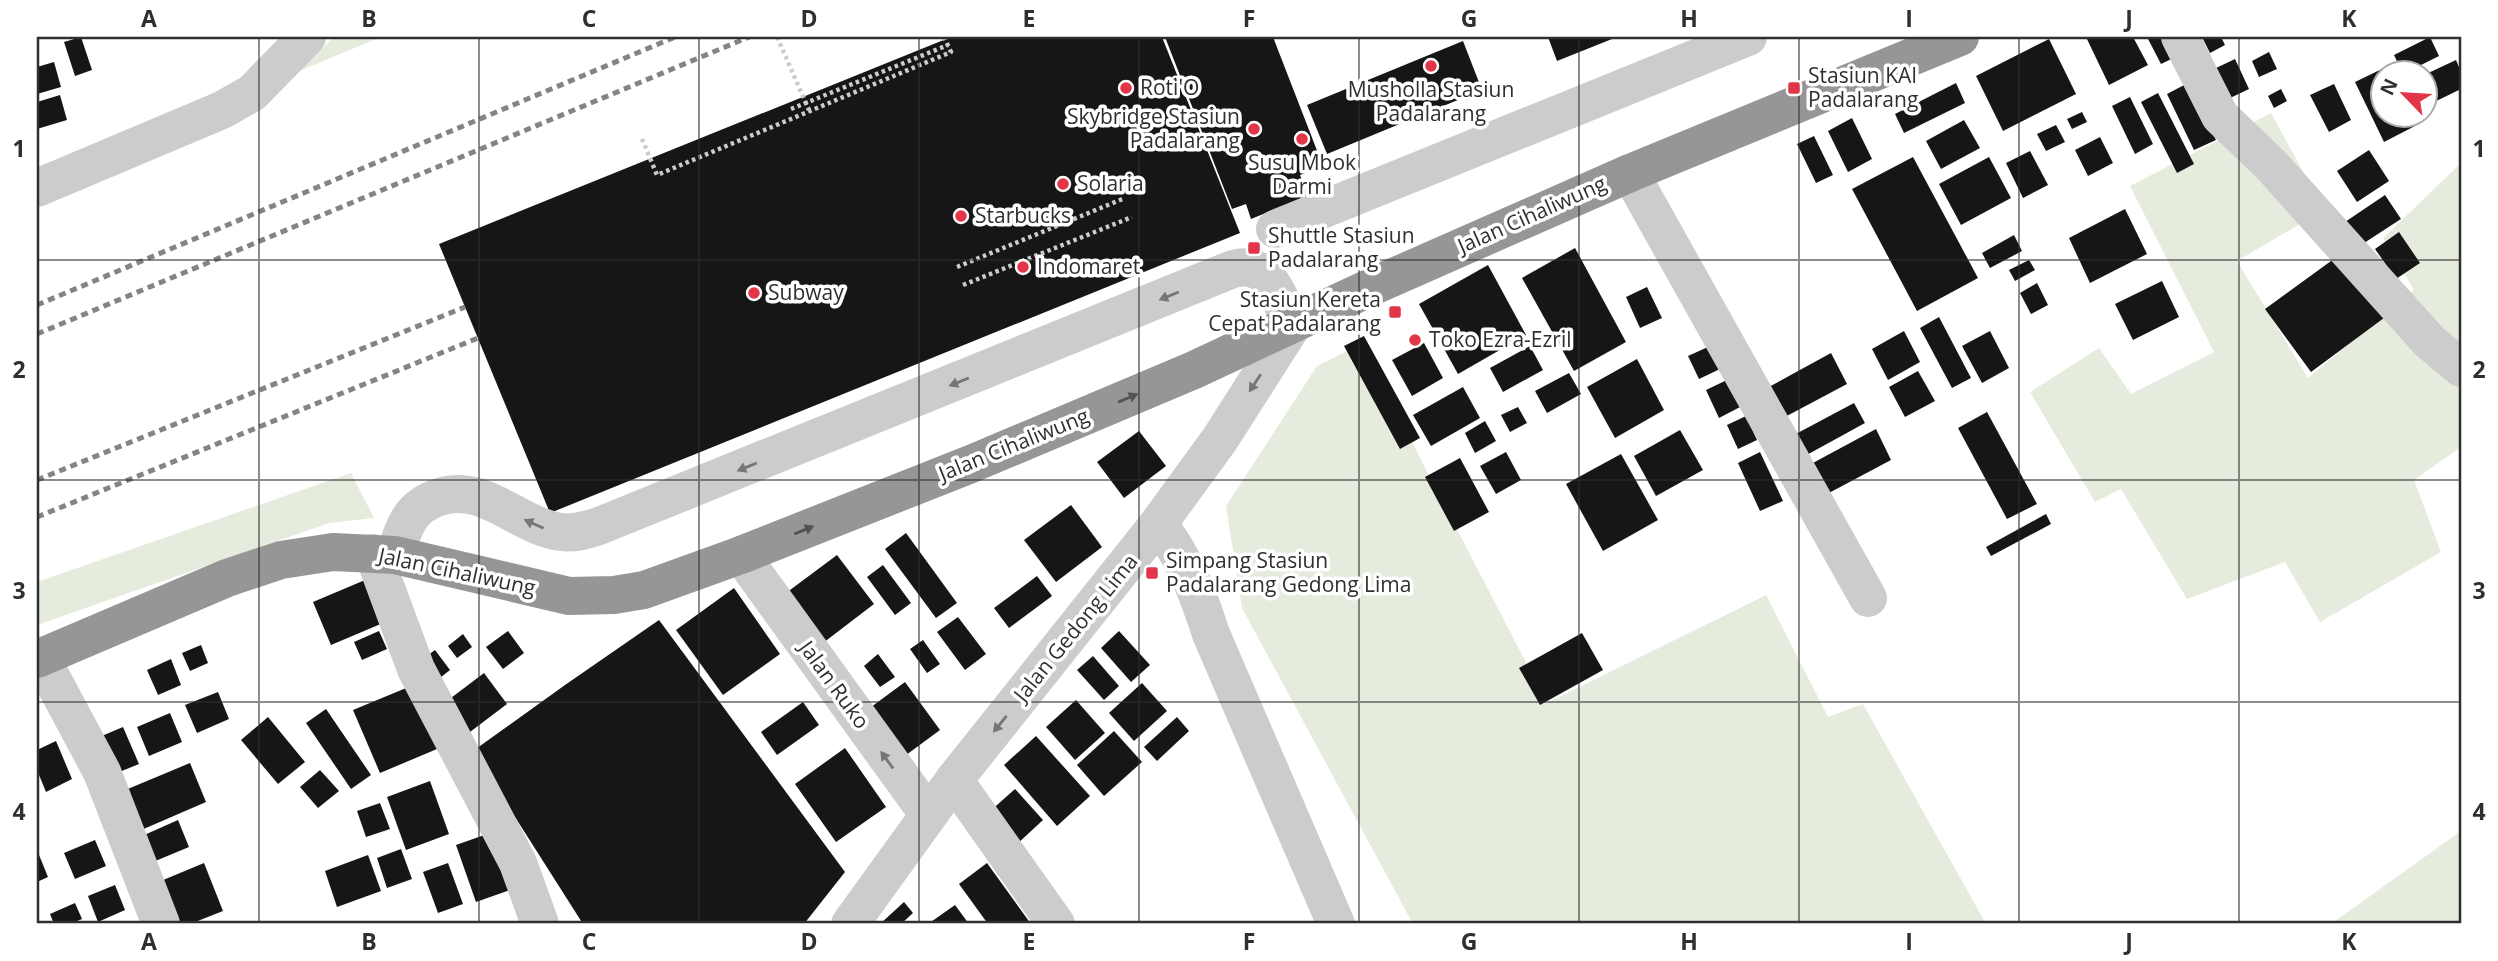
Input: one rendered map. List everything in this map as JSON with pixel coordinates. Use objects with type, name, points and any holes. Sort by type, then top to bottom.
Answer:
[{"type":"highway","name":"Jalan Cihaliwung","points":[[39,659],[171,601],[281,560],[333,552],[384,554],[569,596],[614,595],[644,590],[741,555],[1194,370],[1380,283],[1630,173],[1960,37]]},
{"type":"street","points":[[37,188],[222,110],[252,93],[307,37]]},
{"type":"street","points":[[1275,229],[1748,37]]},
{"type":"street","points":[[2180,37],[2220,116],[2271,165],[2429,341],[2461,368]]},
{"type":"street","points":[[1630,173],[1868,598]]},
{"type":"street","points":[[540,924],[518,863],[416,669],[384,554],[416,508],[439,497],[470,494],[542,528],[564,533],[599,526],[1233,269],[1256,269],[1267,277],[1292,326]]},
{"type":"street","name":"Jalan Gedong Lima","points":[[850,924],[954,780],[1158,524],[1220,439],[1292,326]]},
{"type":"street","points":[[1158,524],[1174,543],[1196,588],[1211,634],[1335,924]]},
{"type":"street","name":"Jalan Ruko","points":[[741,555],[928,814]]},
{"type":"street","points":[[39,659],[102,772],[161,924]]},
{"type":"street","points":[[954,780],[1056,924]]},
{"type":"path","points":[[777,37],[809,110]]},
{"type":"path","points":[[642,139],[657,175],[951,52],[944,37]]},
{"type":"path","points":[[792,109],[948,45]]},
{"type":"path","points":[[957,267],[1125,198]]},
{"type":"path","points":[[963,285],[1132,217]]},
{"type":"green space","points":[[334,37],[381,37],[297,72]]},
{"type":"green space","points":[[2271,113],[2324,210],[2237,261],[2308,378],[2414,290],[2383,238],[2461,163],[2461,447],[2414,480],[2441,552],[2320,622],[2285,562],[2187,599],[2121,489],[2095,502],[2030,392],[2099,348],[2131,394],[2214,352],[2130,186]]},
{"type":"green space","points":[[1361,344],[1547,703],[1766,595],[1828,717],[1863,704],[1986,924],[1693,924],[1690,920],[1684,924],[1413,924],[1242,608],[1226,506],[1317,366]]},
{"type":"green space","points":[[351,473],[374,518],[329,523],[37,625],[37,582]]},
{"type":"green space","points":[[2461,831],[2461,924],[2331,924]]},
{"type":"building","points":[[81,37],[92,70],[75,76],[64,42]]},
{"type":"building","points":[[951,37],[1162,37],[1240,233],[550,513],[439,244]]},
{"type":"building","name":"Skybridge Stasiun Padalarang","points":[[1165,37],[1273,37],[1323,166],[1300,175],[1308,196],[1251,219],[1246,204],[1232,209]]},
{"type":"building","points":[[1548,37],[1617,37],[1557,61]]},
{"type":"building","points":[[2086,37],[2133,37],[2148,65],[2109,85]]},
{"type":"building","points":[[2147,37],[2175,37],[2184,53],[2161,64]]},
{"type":"building","points":[[2202,37],[2221,37],[2225,45],[2210,53]]},
{"type":"building","points":[[2430,37],[2439,56],[2431,60],[2396,60],[2394,55]]},
{"type":"building","points":[[2049,39],[2076,94],[2003,131],[1976,76]]},
{"type":"building","points":[[1463,41],[1482,90],[1327,154],[1307,105]]},
{"type":"building","points":[[2269,52],[2277,69],[2259,77],[2252,61]]},
{"type":"building","points":[[2235,59],[2249,89],[2228,99],[2214,69]]},
{"type":"building","points":[[2456,60],[2461,72],[2461,89],[2438,100],[2438,68]]},
{"type":"building","points":[[54,62],[61,87],[37,94],[37,67]]},
{"type":"building","points":[[2368,76],[2368,109],[2355,82]]},
{"type":"building","points":[[1956,83],[1965,103],[1904,133],[1895,114]]},
{"type":"building","points":[[2188,83],[2216,140],[2194,150],[2167,94]]},
{"type":"building","points":[[2334,84],[2351,120],[2329,132],[2310,95]]},
{"type":"building","points":[[2281,89],[2287,101],[2274,108],[2268,96]]},
{"type":"building","points":[[2158,93],[2194,164],[2177,173],[2141,102]]},
{"type":"building","points":[[60,95],[67,120],[37,129],[37,102]]},
{"type":"building","points":[[2130,97],[2153,144],[2135,154],[2112,106]]},
{"type":"building","points":[[2082,112],[2087,122],[2072,129],[2067,119]]},
{"type":"building","points":[[1852,118],[1872,159],[1848,172],[1828,131]]},
{"type":"building","points":[[1964,120],[1980,148],[1941,169],[1926,141]]},
{"type":"building","points":[[2056,125],[2065,142],[2046,151],[2037,134]]},
{"type":"building","points":[[2378,130],[2407,130],[2384,142]]},
{"type":"building","points":[[1814,136],[1833,175],[1816,183],[1797,144]]},
{"type":"building","points":[[2100,137],[2113,163],[2088,176],[2075,150]]},
{"type":"building","points":[[2369,150],[2389,181],[2357,202],[2337,171]]},
{"type":"building","points":[[2030,151],[2048,185],[2023,198],[2006,163]]},
{"type":"building","points":[[1913,157],[1978,278],[1917,311],[1852,189]]},
{"type":"building","points":[[1989,157],[2011,198],[1961,225],[1939,184]]},
{"type":"building","points":[[2385,195],[2401,219],[2361,245],[2345,222]]},
{"type":"building","points":[[2125,209],[2147,254],[2090,283],[2069,238]]},
{"type":"building","points":[[2399,232],[2420,263],[2396,279],[2375,249]]},
{"type":"building","points":[[2014,235],[2022,251],[1990,268],[1982,253]]},
{"type":"building","points":[[1575,248],[1626,342],[1574,371],[1522,278]]},
{"type":"building","points":[[2342,253],[2388,315],[2311,372],[2265,309]]},
{"type":"building","points":[[2029,260],[2035,270],[2015,281],[2009,270]]},
{"type":"building","points":[[1488,265],[1526,335],[1458,374],[1419,304]]},
{"type":"building","points":[[2162,281],[2179,317],[2133,340],[2115,304]]},
{"type":"building","points":[[2037,283],[2048,305],[2031,314],[2020,293]]},
{"type":"building","points":[[1647,287],[1662,318],[1640,328],[1626,297]]},
{"type":"building","points":[[1939,317],[1971,378],[1952,388],[1920,328]]},
{"type":"building","points":[[1904,331],[1920,362],[1888,380],[1872,349]]},
{"type":"building","points":[[1990,331],[2009,368],[1982,383],[1962,346]]},
{"type":"building","points":[[1364,336],[1420,438],[1400,449],[1344,346]]},
{"type":"building","points":[[1424,343],[1443,378],[1412,396],[1392,360]]},
{"type":"building","points":[[1530,346],[1543,370],[1503,392],[1490,368]]},
{"type":"building","points":[[1710,346],[1720,369],[1699,379],[1688,356]]},
{"type":"building","points":[[1831,353],[1847,384],[1783,418],[1767,388]]},
{"type":"building","points":[[1637,359],[1664,410],[1615,438],[1587,387]]},
{"type":"building","points":[[1918,371],[1935,401],[1905,417],[1889,387]]},
{"type":"building","points":[[1569,373],[1581,394],[1547,413],[1535,391]]},
{"type":"building","points":[[1729,379],[1742,406],[1719,418],[1706,390]]},
{"type":"building","points":[[1463,387],[1480,418],[1431,446],[1413,415]]},
{"type":"building","points":[[1854,403],[1865,423],[1803,457],[1792,436]]},
{"type":"building","points":[[1518,407],[1527,423],[1510,432],[1501,415]]},
{"type":"building","points":[[1987,412],[2037,504],[2007,519],[1958,428]]},
{"type":"building","points":[[1746,416],[1757,440],[1738,449],[1727,425]]},
{"type":"building","points":[[1485,421],[1496,441],[1475,453],[1465,433]]},
{"type":"building","points":[[1876,429],[1891,460],[1827,494],[1811,464]]},
{"type":"building","points":[[1680,430],[1703,470],[1656,496],[1634,456]]},
{"type":"building","points":[[1139,431],[1166,466],[1124,498],[1097,462]]},
{"type":"building","points":[[1506,452],[1521,480],[1496,494],[1480,466]]},
{"type":"building","points":[[1760,452],[1783,501],[1760,511],[1738,463]]},
{"type":"building","points":[[1621,454],[1658,520],[1603,551],[1566,484]]},
{"type":"building","points":[[1460,458],[1489,512],[1454,531],[1425,477]]},
{"type":"building","points":[[1071,505],[1102,547],[1056,582],[1024,540]]},
{"type":"building","points":[[2046,514],[2051,524],[1991,556],[1986,547]]},
{"type":"building","points":[[906,533],[957,603],[936,618],[885,549]]},
{"type":"building","points":[[837,555],[874,604],[823,643],[786,593]]},
{"type":"building","points":[[883,565],[911,603],[895,615],[867,577]]},
{"type":"building","points":[[1037,576],[1052,596],[1009,628],[994,608]]},
{"type":"building","points":[[365,580],[383,623],[331,645],[313,602]]},
{"type":"building","points":[[734,588],[780,654],[723,695],[676,630]]},
{"type":"building","points":[[958,617],[986,654],[965,670],[937,632]]},
{"type":"building","points":[[659,620],[845,872],[804,924],[583,924],[473,751]]},
{"type":"building","points":[[379,631],[387,649],[362,660],[354,642]]},
{"type":"building","points":[[508,631],[524,653],[503,669],[486,647]]},
{"type":"building","points":[[1119,631],[1150,665],[1131,682],[1101,648]]},
{"type":"building","points":[[1582,633],[1603,670],[1540,705],[1519,668]]},
{"type":"building","points":[[463,634],[472,647],[457,658],[448,646]]},
{"type":"building","points":[[923,640],[940,664],[927,673],[910,649]]},
{"type":"building","points":[[201,645],[208,663],[190,671],[182,653]]},
{"type":"building","points":[[435,650],[450,670],[436,681],[420,661]]},
{"type":"building","points":[[878,654],[895,677],[880,687],[864,666]]},
{"type":"building","points":[[1093,656],[1119,686],[1104,700],[1077,670]]},
{"type":"building","points":[[171,659],[181,685],[158,695],[147,670]]},
{"type":"building","points":[[484,673],[507,704],[466,735],[443,704]]},
{"type":"building","points":[[905,682],[940,730],[902,758],[867,710]]},
{"type":"building","points":[[1142,683],[1167,711],[1134,741],[1109,713]]},
{"type":"building","points":[[411,686],[437,749],[380,773],[353,710]]},
{"type":"building","points":[[218,692],[229,719],[197,733],[185,705]]},
{"type":"building","points":[[1076,700],[1105,733],[1075,760],[1046,727]]},
{"type":"building","points":[[803,702],[819,725],[777,755],[761,732]]},
{"type":"building","points":[[326,709],[371,775],[351,789],[306,723]]},
{"type":"building","points":[[170,713],[182,742],[149,756],[137,727]]},
{"type":"building","points":[[268,717],[305,762],[278,784],[241,740]]},
{"type":"building","points":[[1177,717],[1189,731],[1157,761],[1144,747]]},
{"type":"building","points":[[123,727],[139,764],[112,775],[97,738]]},
{"type":"building","points":[[1114,731],[1142,762],[1104,796],[1077,765]]},
{"type":"building","points":[[1036,736],[1090,796],[1057,826],[1004,765]]},
{"type":"building","points":[[56,741],[72,779],[46,792],[37,770],[37,750]]},
{"type":"building","points":[[845,748],[886,807],[836,842],[795,784]]},
{"type":"building","points":[[190,763],[206,802],[139,831],[123,791]]},
{"type":"building","points":[[320,770],[339,791],[318,808],[300,787]]},
{"type":"building","points":[[430,781],[449,834],[406,850],[387,797]]},
{"type":"building","points":[[1015,789],[1043,820],[1016,845],[988,813]]},
{"type":"building","points":[[380,803],[390,829],[366,837],[357,811]]},
{"type":"building","points":[[178,820],[189,847],[153,862],[142,836]]},
{"type":"building","points":[[490,833],[510,890],[476,902],[456,845]]},
{"type":"building","points":[[95,840],[106,866],[75,879],[64,853]]},
{"type":"building","points":[[401,849],[412,879],[387,888],[377,858]]},
{"type":"building","points":[[37,850],[48,877],[37,882]]},
{"type":"building","points":[[368,855],[381,891],[337,907],[325,871]]},
{"type":"building","points":[[204,863],[223,911],[190,924],[173,924],[156,883]]},
{"type":"building","points":[[448,863],[463,904],[438,913],[423,872]]},
{"type":"building","points":[[987,863],[1031,924],[988,924],[959,884]]},
{"type":"building","points":[[115,885],[125,910],[98,922],[88,896]]},
{"type":"building","points":[[904,902],[913,913],[901,924],[880,924]]},
{"type":"building","points":[[75,903],[82,919],[70,924],[54,924],[50,914]]},
{"type":"building","points":[[955,905],[969,924],[928,924]]},
{"type":"railway","points":[[37,305],[675,37]]},
{"type":"railway","points":[[37,334],[749,37]]},
{"type":"railway","points":[[37,480],[465,307]]},
{"type":"railway","points":[[37,517],[478,338]]},
{"type":"place","name":"Musholla Stasiun Padalarang","points":[[1431,66]]},
{"type":"place","name":"Roti'O","points":[[1126,88]]},
{"type":"place","name":"Stasiun KAI Padalarang","points":[[1794,88]]},
{"type":"place","name":"Skybridge Stasiun Padalarang","points":[[1254,129]]},
{"type":"place","name":"Susu Mbok Darmi","points":[[1302,139]]},
{"type":"place","name":"Solaria","points":[[1063,184]]},
{"type":"place","name":"Starbucks","points":[[961,216]]},
{"type":"place","name":"Shuttle Stasiun Padalarang","points":[[1254,248]]},
{"type":"place","name":"Indomaret","points":[[1023,267]]},
{"type":"place","name":"Subway","points":[[754,293]]},
{"type":"place","name":"Stasiun Kereta Cepat Padalarang","points":[[1395,312]]},
{"type":"place","name":"Toko Ezra-Ezril","points":[[1415,340]]},
{"type":"place","name":"Simpang Stasiun Padalarang Gedong Lima","points":[[1152,573]]}]
